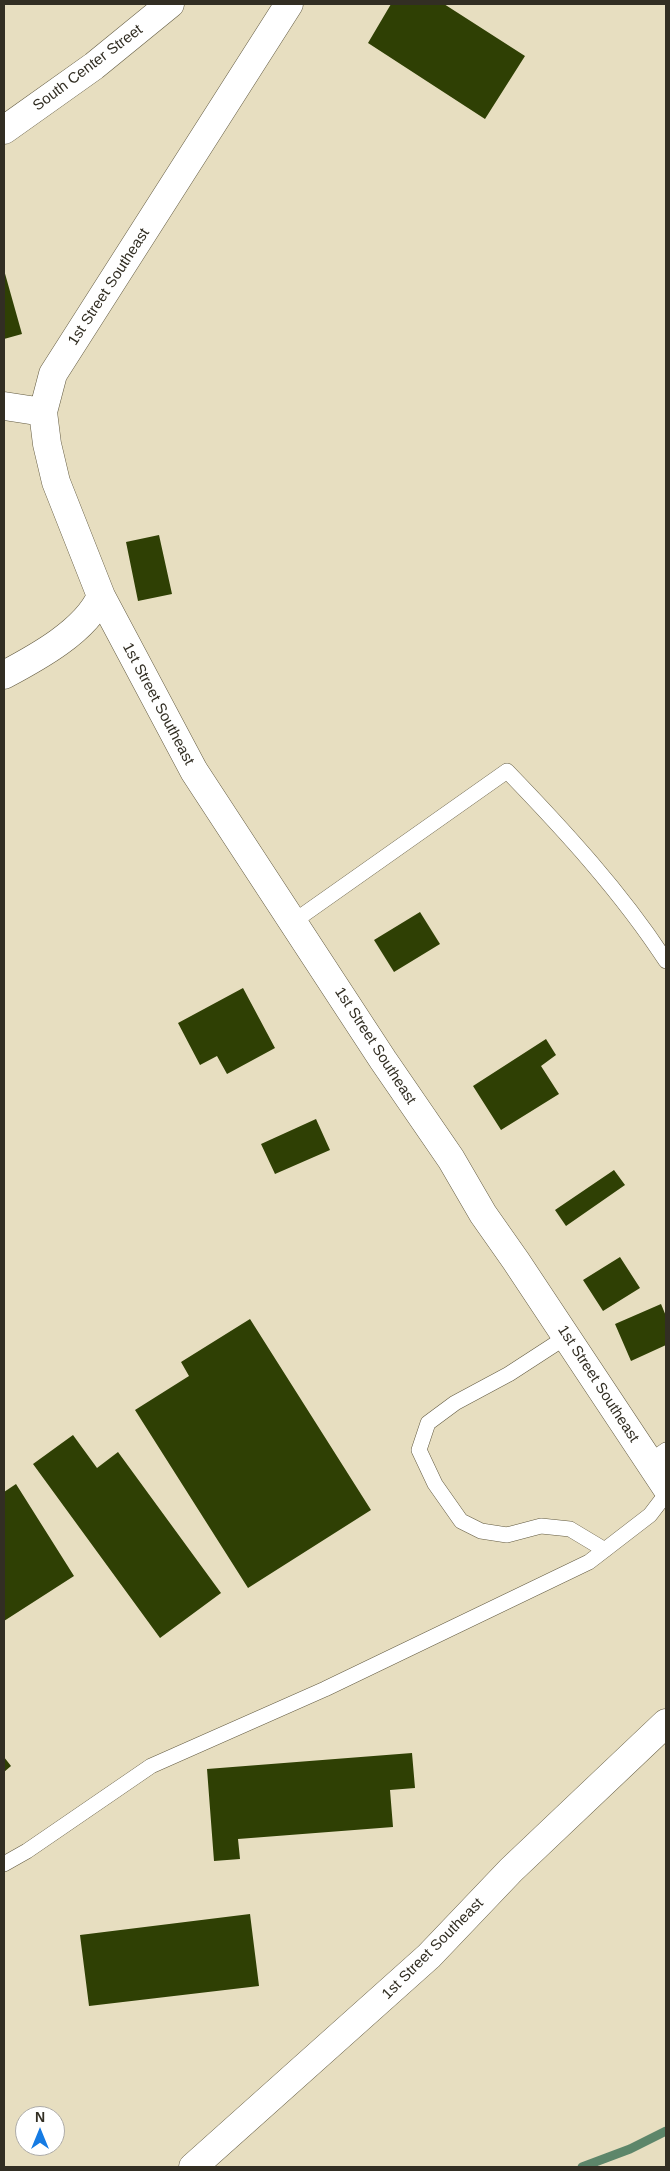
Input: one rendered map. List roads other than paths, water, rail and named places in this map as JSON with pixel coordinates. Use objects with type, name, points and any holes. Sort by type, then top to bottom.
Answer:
[{"type":"street","name":"South Center Street","points":[[4,130],[94,66],[170,4]]},
{"type":"street","name":"1st Street Southeast","points":[[289,4],[53,374],[43,412],[47,444],[56,482],[100,596],[194,771],[450,1159],[483,1214],[566,1337],[658,1456],[666,1487]]},
{"type":"street","points":[[4,406],[43,412]]},
{"type":"street","points":[[4,675],[52,646],[76,628],[96,608],[100,596]]},
{"type":"street","name":"1st Street Southeast","points":[[193,2167],[429,1956],[511,1870],[666,1723]]},
{"type":"lane","points":[[293,922],[506,771],[564,830],[650,936],[666,961]]},
{"type":"lane","points":[[566,1337],[510,1374],[455,1403],[428,1422],[419,1450],[435,1484],[461,1521],[481,1532],[507,1535],[541,1526],[570,1529],[605,1550]]},
{"type":"lane","points":[[4,1864],[27,1851],[152,1766],[325,1690],[589,1562],[650,1515],[666,1494]]},
{"type":"waterway","points":[[582,2167],[630,2149],[666,2131]]}]
